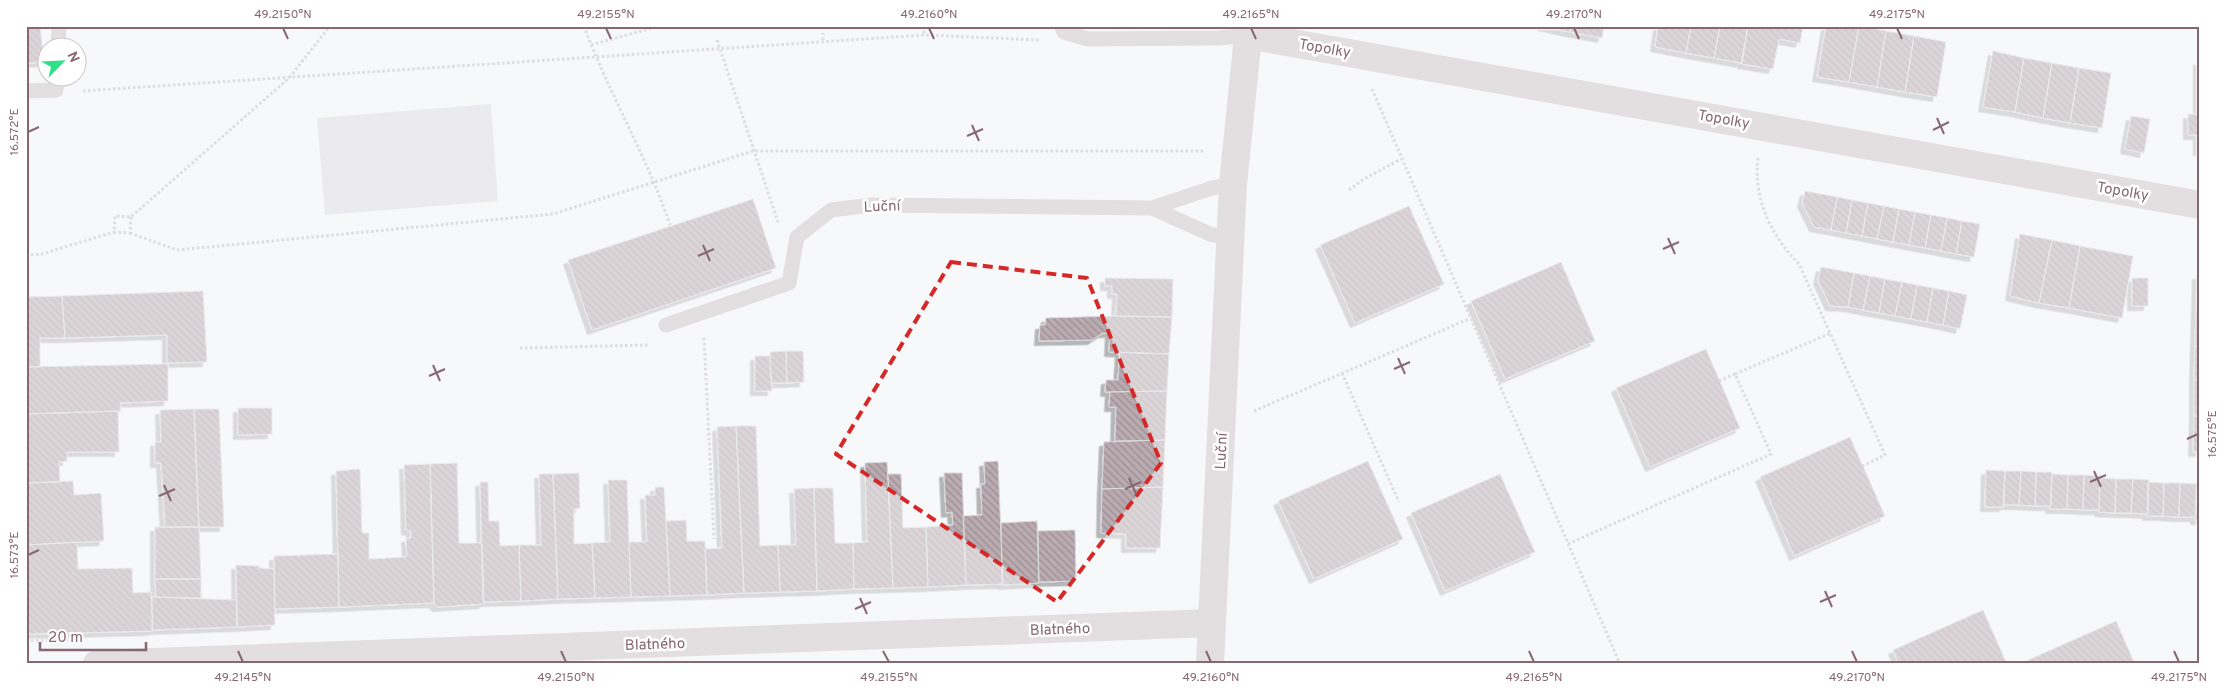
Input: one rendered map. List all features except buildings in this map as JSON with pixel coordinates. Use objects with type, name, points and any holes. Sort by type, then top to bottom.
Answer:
[{"type":"street","name":"Luční","points":[[1210,664],[1233,184],[1248,31]]},
{"type":"street","name":"Topolky","points":[[1248,31],[2200,205]]},
{"type":"street","name":"Blatného","points":[[97,664],[1212,623]]},
{"type":"lane","points":[[1062,29],[1088,39],[1219,38],[1248,31]]},
{"type":"lane","points":[[26,91],[39,88]]},
{"type":"lane","name":"Luční","points":[[797,237],[832,210],[872,205],[1152,208],[1212,188],[1233,184]]},
{"type":"lane","name":"Luční","points":[[1152,208],[1210,234],[1231,239]]},
{"type":"lane","points":[[666,325],[789,283],[797,237]]},
{"type":"path","points":[[114,232],[115,216],[130,217],[289,78],[330,26]]},
{"type":"path","points":[[584,26],[595,57],[655,182],[670,225]]},
{"type":"path","points":[[591,45],[659,26]]},
{"type":"path","points":[[922,26],[925,35]]},
{"type":"path","points":[[66,88],[75,92],[822,40],[925,35],[1051,41],[1062,29]]},
{"type":"path","points":[[822,40],[823,33]]},
{"type":"path","points":[[717,40],[776,221],[797,237]]},
{"type":"path","points":[[1370,83],[1469,318],[1620,664]]},
{"type":"path","points":[[26,255],[42,254],[114,232],[130,233],[177,250],[553,214],[753,151],[1202,151]]},
{"type":"path","points":[[1759,152],[1756,180],[1764,211],[1779,241],[1799,264],[1885,455],[1863,466]]},
{"type":"path","points":[[1349,190],[1364,179],[1401,158]]},
{"type":"path","points":[[130,217],[130,233]]},
{"type":"path","points":[[702,312],[714,539]]},
{"type":"path","points":[[1253,411],[1469,318]]},
{"type":"path","points":[[1719,381],[1831,333]]},
{"type":"path","points":[[695,344],[705,344]]},
{"type":"path","points":[[520,348],[656,345]]},
{"type":"path","points":[[1342,373],[1399,502]]},
{"type":"path","points":[[1568,544],[1771,454],[1735,374]]},
{"type":"path","points":[[26,641],[76,639]]},
{"type":"highlighted area","points":[[951,262],[1087,278],[1161,463],[1057,602],[836,454]]},
{"type":"shaded area","points":[[491,104],[498,201],[325,215],[317,118]]}]
